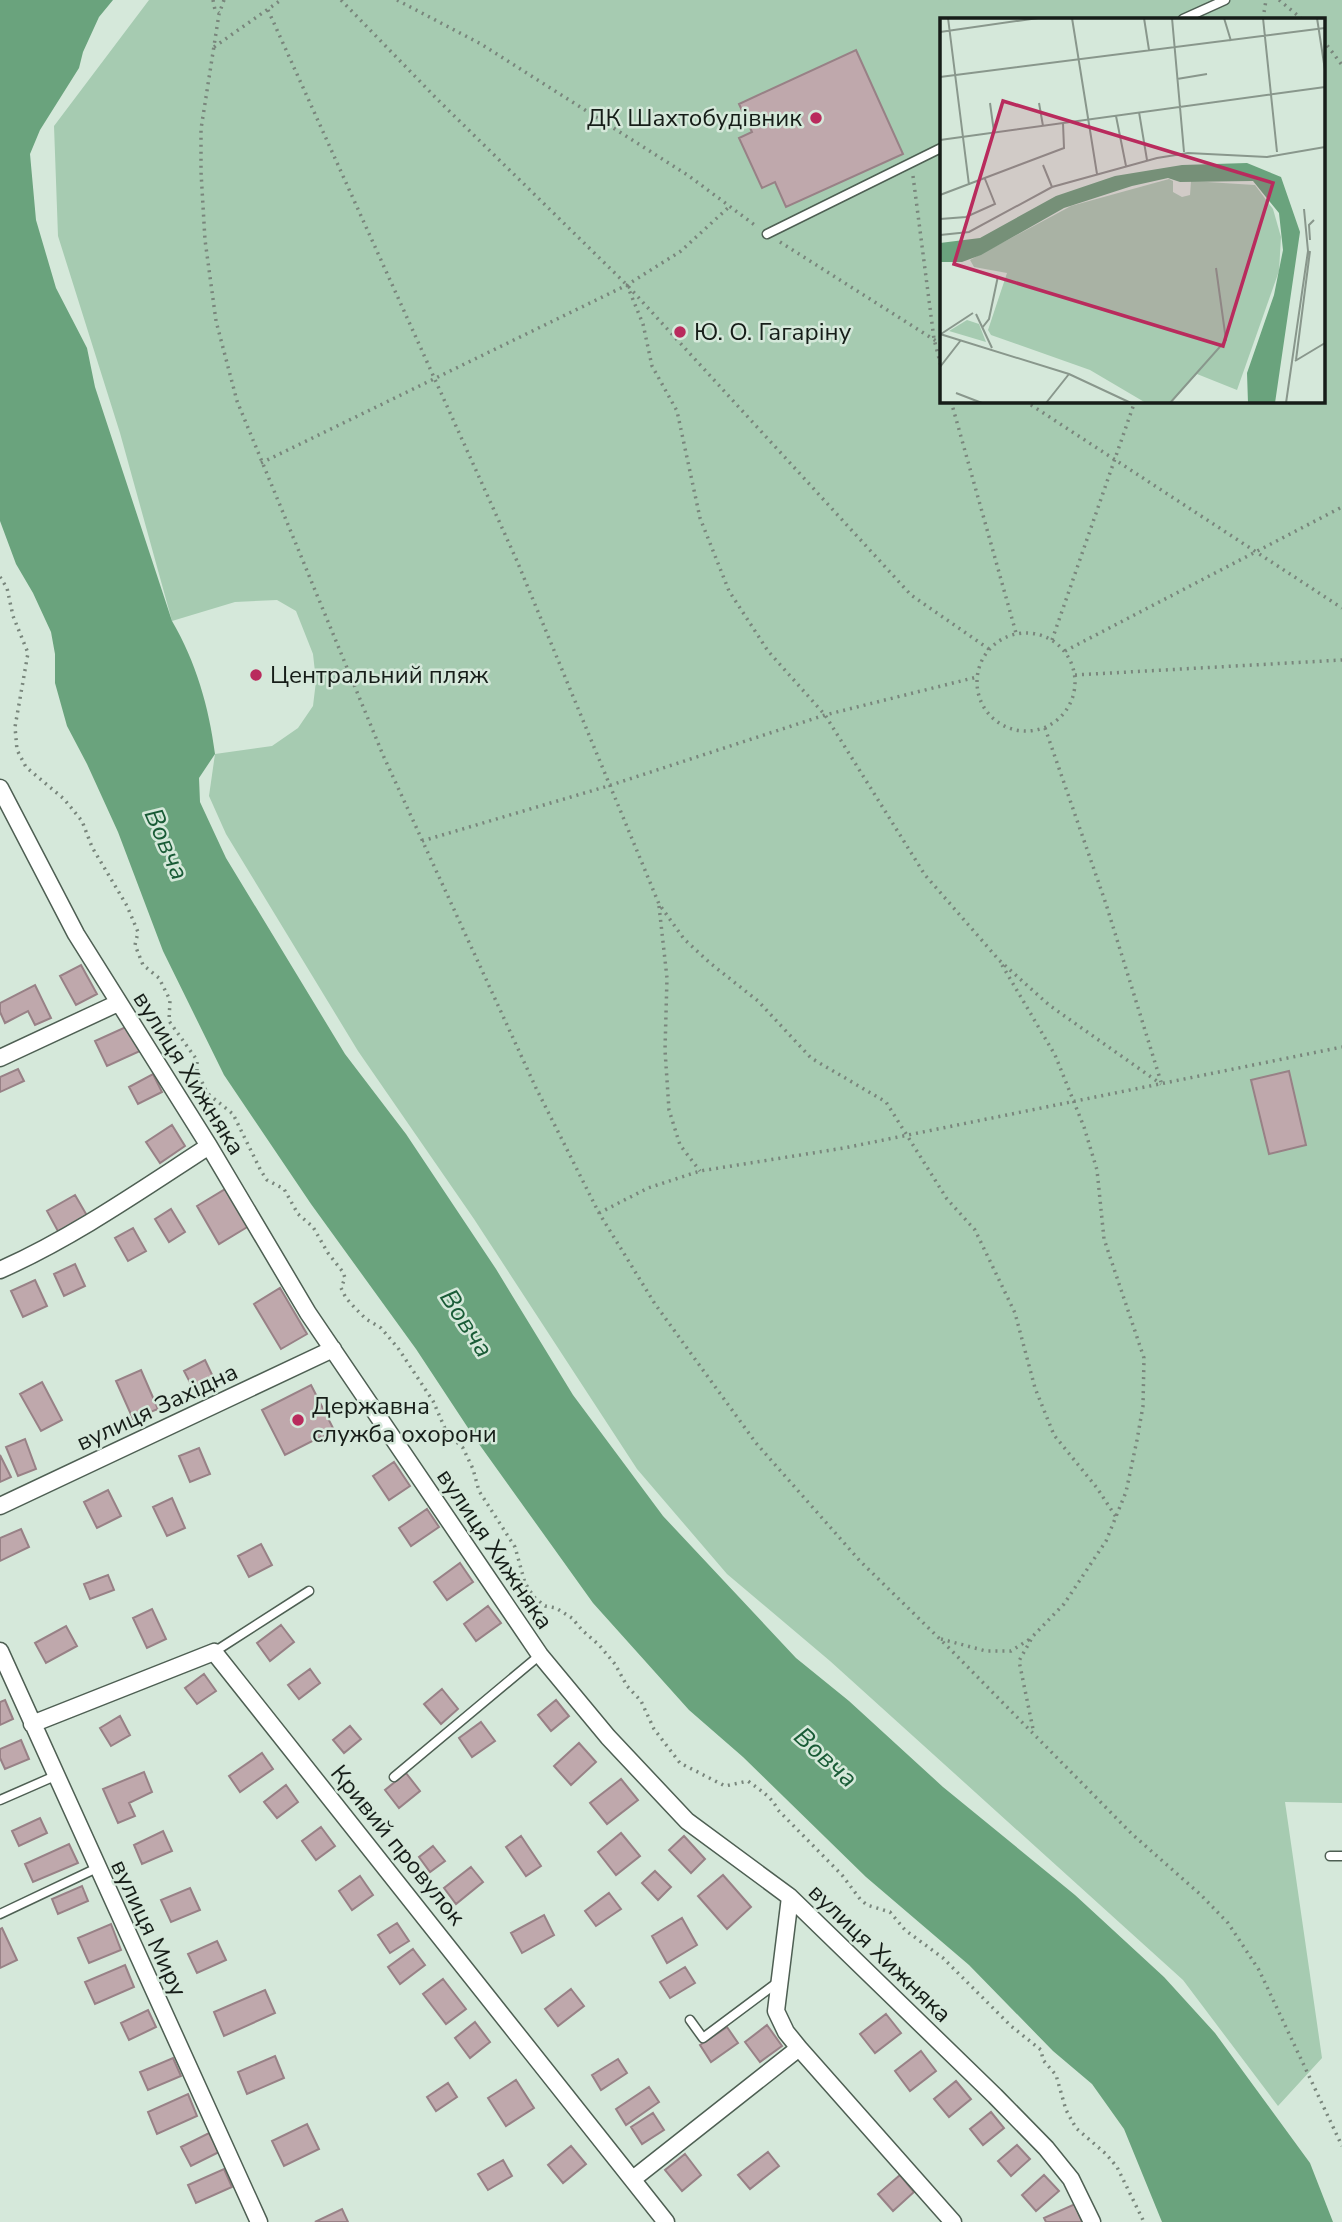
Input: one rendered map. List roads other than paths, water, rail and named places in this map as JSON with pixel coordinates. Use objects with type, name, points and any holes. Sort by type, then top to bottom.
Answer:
[{"type":"street","name":"вулиця Хижняка","points":[[0,788],[76,934],[209,1146],[308,1313],[540,1656],[608,1737],[687,1821],[790,1897],[1046,2148],[1071,2179],[1092,2222]]},
{"type":"street","points":[[0,1058],[118,1003]]},
{"type":"street","points":[[0,1270],[92,1223],[209,1146]]},
{"type":"street","name":"вулиця Західна","points":[[0,1506],[333,1349]]},
{"type":"street","name":"вулиця Миру","points":[[0,1651],[258,2222]]},
{"type":"street","points":[[32,1724],[214,1653]]},
{"type":"street","name":"Кривий провулок","points":[[214,1653],[666,2222]]},
{"type":"street","points":[[790,1897],[776,2011],[786,2032],[953,2222]]},
{"type":"street","points":[[633,2179],[799,2048]]},
{"type":"lane","points":[[1185,18],[1225,0]]},
{"type":"lane","points":[[767,234],[940,149]]},
{"type":"lane","points":[[214,1653],[309,1591]]},
{"type":"lane","points":[[394,1777],[540,1656]]},
{"type":"lane","points":[[0,1800],[55,1776]]},
{"type":"lane","points":[[1330,1856],[1342,1856]]},
{"type":"lane","points":[[0,1914],[97,1868]]},
{"type":"lane","points":[[690,2020],[703,2038],[780,1979]]},
{"type":"water","name":"Вовча","points":[[0,0],[113,0],[99,17],[83,52],[79,68],[40,130],[30,154],[36,220],[56,288],[87,348],[95,387],[172,621],[188,652],[200,685],[215,754],[199,778],[200,802],[226,858],[345,1054],[406,1134],[496,1269],[573,1395],[663,1516],[796,1658],[849,1701],[943,1787],[1075,1895],[1164,1977],[1215,2033],[1310,2163],[1333,2222],[1162,2222],[1124,2129],[1092,2084],[1053,2051],[969,1965],[866,1877],[743,1757],[689,1710],[593,1603],[311,1204],[224,1075],[163,951],[118,832],[67,726],[55,683],[55,654],[51,632],[16,564],[0,521]]},
{"type":"place","name":"ДК Шахтобудівник","points":[[816,118]]},
{"type":"place","name":"Ю. О. Гагаріну","points":[[680,332]]},
{"type":"place","name":"Центральний пляж","points":[[256,675]]},
{"type":"place","name":"Державна служба охорони","points":[[298,1420]]}]
